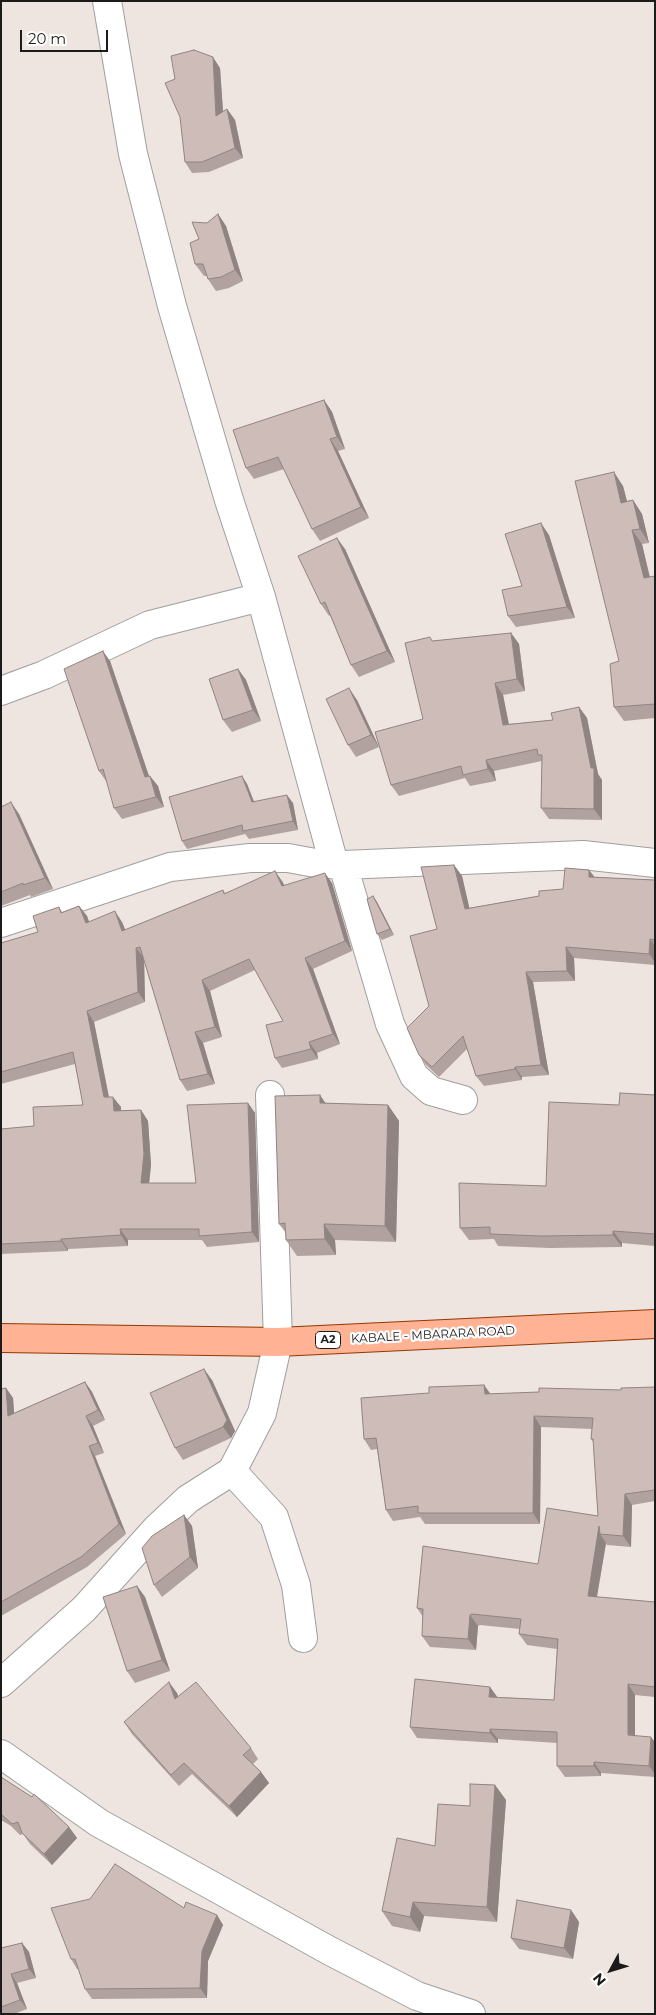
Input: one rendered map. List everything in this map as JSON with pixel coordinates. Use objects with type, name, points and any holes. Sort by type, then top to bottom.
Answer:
[{"type":"main road","name":"KABALE - MBARARA ROAD","points":[[1,1338],[278,1342],[655,1324]]},
{"type":"street","points":[[107,1],[133,154],[170,296],[229,500],[261,597],[338,865],[390,1024],[414,1076],[431,1091],[463,1100]]},
{"type":"street","points":[[1,691],[44,675],[150,625],[261,597]]},
{"type":"street","points":[[1,923],[170,867],[250,858],[288,858],[338,865],[583,855],[655,863]]},
{"type":"street","points":[[1,1683],[84,1609],[156,1529],[188,1500],[232,1472],[262,1413],[278,1342],[270,1095]]},
{"type":"street","points":[[232,1472],[274,1517],[296,1585],[302,1638]]},
{"type":"street","points":[[1,1754],[100,1823],[321,1946],[417,1996],[471,2014]]},
{"type":"building","points":[[194,50],[213,57],[216,116],[227,109],[235,148],[202,162],[185,162],[180,117],[165,83],[175,79],[171,56]]},
{"type":"building","points":[[218,214],[235,270],[221,277],[208,279],[203,264],[195,264],[190,243],[199,239],[192,222],[207,223]]},
{"type":"building","points":[[324,400],[337,437],[330,439],[361,507],[312,529],[278,457],[246,468],[233,430]]},
{"type":"building","points":[[614,472],[621,503],[633,500],[640,529],[632,530],[644,578],[655,576],[655,704],[614,707],[610,664],[619,661],[575,481]]},
{"type":"building","points":[[541,523],[567,607],[508,616],[502,590],[522,586],[505,534]]},
{"type":"building","points":[[337,538],[387,651],[351,665],[325,602],[321,604],[298,556]]},
{"type":"building","points":[[511,633],[517,679],[495,683],[503,725],[553,720],[551,713],[579,707],[591,768],[594,768],[594,809],[541,808],[542,755],[538,755],[537,749],[486,760],[488,769],[463,775],[461,766],[391,785],[375,732],[423,719],[405,643],[430,637],[432,641]]},
{"type":"building","points":[[103,651],[145,777],[150,776],[156,797],[114,808],[103,769],[99,771],[64,669]]},
{"type":"building","points":[[238,669],[253,710],[223,720],[209,679]]},
{"type":"building","points":[[349,688],[371,735],[348,745],[326,699]]},
{"type":"building","points":[[242,776],[252,802],[287,795],[293,821],[243,831],[242,825],[182,841],[169,797]]},
{"type":"building","points":[[11,802],[45,878],[23,885],[23,883],[1,892],[1,807]]},
{"type":"building","points":[[454,865],[465,909],[539,896],[539,891],[563,889],[565,868],[589,870],[589,877],[655,880],[655,940],[650,939],[649,954],[566,947],[567,971],[526,972],[541,1065],[515,1067],[515,1069],[476,1076],[463,1036],[432,1067],[419,1055],[407,1028],[429,1006],[410,936],[437,929],[421,867]]},
{"type":"building","points":[[275,871],[282,886],[325,873],[345,941],[305,958],[333,1034],[309,1042],[311,1049],[275,1058],[266,1025],[283,1021],[249,959],[202,980],[215,1027],[195,1032],[208,1074],[180,1080],[140,947],[136,948],[138,992],[87,1011],[104,1097],[113,1097],[114,1111],[141,1110],[144,1154],[141,1183],[196,1183],[187,1105],[248,1103],[252,1232],[199,1236],[199,1229],[120,1229],[121,1235],[1,1244],[1,1129],[34,1126],[33,1107],[83,1105],[73,1052],[1,1072],[1,943],[38,932],[33,916],[59,907],[61,913],[79,906],[86,923],[115,911],[122,931],[223,890],[224,894]]},
{"type":"building","points":[[373,896],[390,929],[377,934],[367,899]]},
{"type":"building","points":[[620,1093],[655,1095],[655,1234],[613,1231],[613,1235],[541,1236],[490,1234],[490,1227],[460,1228],[459,1183],[546,1186],[549,1102],[619,1105]]},
{"type":"building","points":[[320,1095],[320,1103],[388,1105],[385,1226],[324,1224],[325,1239],[286,1240],[285,1223],[279,1224],[275,1096]]},
{"type":"building","points":[[204,1369],[227,1420],[223,1427],[175,1448],[150,1393]]},
{"type":"building","points":[[85,1382],[98,1410],[86,1416],[98,1443],[89,1446],[119,1524],[81,1557],[1,1602],[1,1389],[6,1388],[8,1416]]},
{"type":"building","points":[[484,1385],[485,1394],[539,1392],[539,1388],[621,1390],[621,1388],[655,1387],[655,1490],[625,1494],[623,1536],[600,1534],[599,1526],[588,1596],[655,1602],[655,1687],[628,1684],[628,1735],[651,1737],[649,1766],[594,1762],[594,1766],[557,1766],[557,1732],[490,1729],[490,1733],[410,1727],[415,1679],[490,1687],[489,1697],[554,1700],[558,1639],[519,1634],[521,1619],[472,1614],[470,1615],[468,1639],[422,1636],[423,1609],[417,1608],[423,1546],[538,1564],[547,1508],[598,1516],[593,1439],[591,1439],[593,1418],[534,1416],[533,1513],[418,1513],[418,1506],[386,1510],[376,1438],[364,1439],[361,1398],[429,1393],[429,1387]]},
{"type":"building","points":[[184,1515],[190,1557],[154,1585],[142,1548],[152,1536]]},
{"type":"building","points":[[137,1586],[162,1660],[127,1671],[103,1597]]},
{"type":"building","points":[[169,1682],[175,1699],[196,1682],[251,1748],[243,1755],[261,1772],[229,1806],[184,1763],[171,1775],[124,1722]]},
{"type":"building","points":[[1,1777],[32,1797],[34,1794],[69,1827],[44,1854],[22,1833],[18,1822],[12,1824],[1,1814]]},
{"type":"building","points":[[470,1784],[495,1785],[487,1907],[413,1902],[410,1917],[382,1911],[397,1838],[435,1846],[438,1804],[470,1806]]},
{"type":"building","points":[[115,1864],[184,1908],[186,1902],[217,1915],[202,1951],[200,1988],[85,1989],[75,1959],[71,1959],[51,1908],[90,1899]]},
{"type":"building","points":[[517,1900],[571,1910],[564,1948],[511,1938]]},
{"type":"building","points":[[22,1943],[29,1969],[11,1974],[20,2000],[1,2007],[1,1948]]}]
